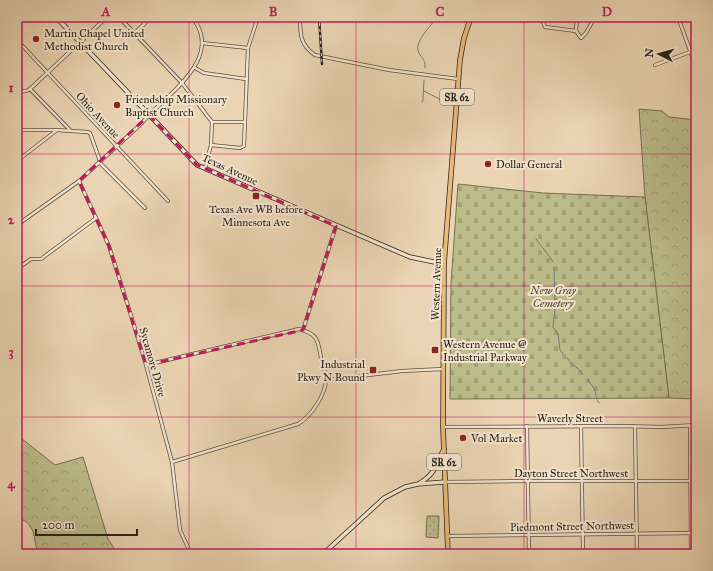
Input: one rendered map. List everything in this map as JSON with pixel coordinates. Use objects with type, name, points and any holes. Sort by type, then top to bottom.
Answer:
[{"type":"main road","name":"Western Avenue","points":[[448,554],[443,427],[444,264],[460,60],[464,38],[471,17]]},
{"type":"street","name":"Texas Avenue","points":[[56,17],[192,160],[205,169],[410,257],[444,264]]},
{"type":"street","points":[[17,92],[26,91],[30,88],[107,17]]},
{"type":"street","points":[[119,17],[182,83],[212,122],[211,145],[205,169]]},
{"type":"street","points":[[135,33],[151,17]]},
{"type":"street","points":[[211,145],[240,148],[244,146],[248,48],[257,20],[245,17]]},
{"type":"street","points":[[300,17],[302,42],[309,51],[315,55],[389,70],[458,79]]},
{"type":"street","points":[[541,17],[545,27],[576,31]]},
{"type":"street","points":[[577,17],[576,31],[581,38],[595,17]]},
{"type":"street","points":[[678,17],[696,67]]},
{"type":"street","points":[[17,225],[79,181],[142,124],[195,68],[200,58],[202,43],[200,31],[194,18]]},
{"type":"street","name":"Ohio Avenue","points":[[17,40],[168,201]]},
{"type":"street","points":[[202,43],[248,48]]},
{"type":"street","points":[[655,65],[690,52]]},
{"type":"street","points":[[195,68],[204,73],[246,79]]},
{"type":"street","points":[[30,88],[71,130]]},
{"type":"street","points":[[212,122],[245,122]]},
{"type":"street","points":[[17,130],[71,130],[90,133],[100,161],[145,208]]},
{"type":"street","points":[[17,161],[57,130]]},
{"type":"street","name":"Sycamore Drive","points":[[79,181],[109,246],[146,365],[172,462],[180,530],[191,554]]},
{"type":"street","points":[[17,269],[31,259],[41,259],[96,218]]},
{"type":"street","points":[[303,330],[336,226]]},
{"type":"street","points":[[146,365],[299,328],[310,332],[318,339],[326,380],[315,408],[304,420],[298,424],[172,462]]},
{"type":"street","points":[[326,380],[402,371],[443,369]]},
{"type":"street","points":[[527,426],[529,554]]},
{"type":"street","points":[[581,426],[582,554]]},
{"type":"street","points":[[690,426],[691,554]]},
{"type":"street","name":"Waverly Street","points":[[443,427],[696,426]]},
{"type":"street","points":[[635,427],[637,554]]},
{"type":"street","points":[[418,484],[434,472],[444,449]]},
{"type":"street","name":"Dayton Street Northwest","points":[[445,482],[696,481]]},
{"type":"street","points":[[322,554],[384,498],[404,486],[445,482]]},
{"type":"street","name":"Piedmont Street Northwest","points":[[448,536],[696,532]]},
{"type":"highlighted area","points":[[149,115],[197,165],[336,226],[303,330],[146,365],[109,246],[79,181]]},
{"type":"green space","points":[[639,109],[662,111],[669,117],[696,120],[696,399],[669,398],[645,197]]},
{"type":"green space","name":"New Gray Cemetery","points":[[458,184],[543,193],[645,197],[669,398],[450,399],[451,283]]},
{"type":"green space","points":[[17,435],[55,465],[83,457],[108,539],[118,554],[39,554],[32,529],[28,523],[17,516]]},
{"type":"green space","points":[[427,516],[439,516],[438,538],[426,537]]},
{"type":"waterway","points":[[425,68],[425,62],[419,53],[418,46],[419,42],[437,17]]},
{"type":"waterway","points":[[422,102],[424,80]]},
{"type":"waterway","points":[[424,91],[445,102]]},
{"type":"waterway","points":[[536,239],[553,262]]},
{"type":"waterway","points":[[554,267],[555,309],[553,327],[558,334],[560,350],[563,354]]},
{"type":"waterway","points":[[567,358],[583,374]]},
{"type":"waterway","points":[[588,379],[594,389],[599,403]]},
{"type":"railway","points":[[319,17],[322,64]]},
{"type":"place","name":"Martin Chapel United Methodist Church","points":[[36,39]]},
{"type":"place","name":"Friendship Missionary Baptist Church","points":[[117,105]]},
{"type":"place","name":"Dollar General","points":[[488,164]]},
{"type":"place","name":"Texas Ave WB before Minnesota Ave","points":[[256,196]]},
{"type":"place","name":"Western Avenue @ Industrial Parkway","points":[[435,350]]},
{"type":"place","name":"Industrial Pkwy N Bound","points":[[373,370]]},
{"type":"place","name":"Vol Market","points":[[463,438]]}]
